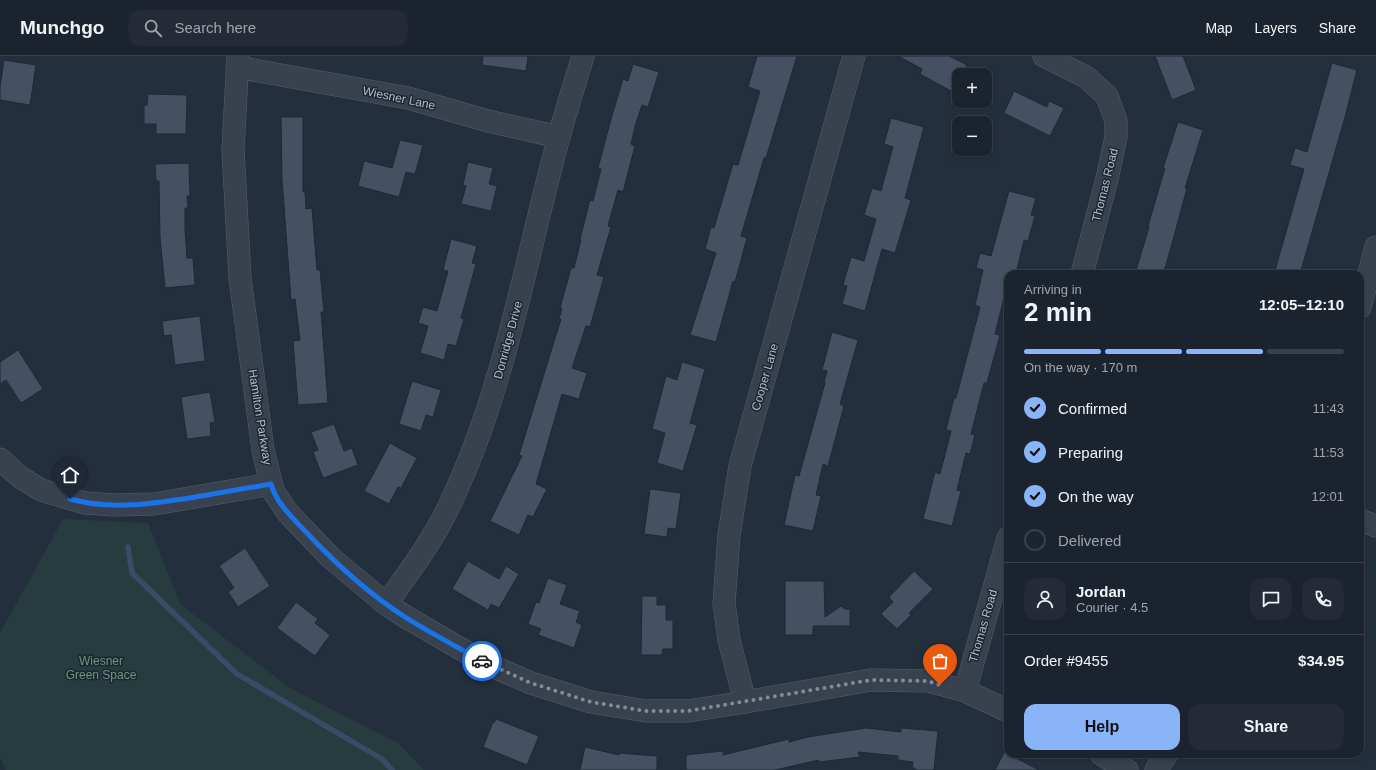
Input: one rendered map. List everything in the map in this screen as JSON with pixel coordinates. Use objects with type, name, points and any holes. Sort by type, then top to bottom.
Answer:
[{"type":"street","name":"Donridge Drive","points":[[386,604],[423,553],[451,503],[479,436],[508,342],[559,137],[583,56]]},
{"type":"street","name":"Cooper Lane","points":[[745,702],[729,640],[724,603],[728,535],[740,466],[854,56]]},
{"type":"street","name":"Thomas Road","points":[[1044,56],[1086,77],[1107,96],[1116,121],[1116,137],[1107,179],[1083,270]]},
{"type":"street","name":"Wiesner Lane","points":[[237,62],[408,98],[488,121],[559,137]]},
{"type":"street","name":"Hamilton Parkway","points":[[237,62],[233,150],[240,278],[263,450],[273,491],[288,513],[324,552],[386,604],[485,663],[531,683],[591,702],[646,711],[688,711],[871,680],[928,681],[965,691],[1004,709]]},
{"type":"street","points":[[1364,292],[1376,247]]},
{"type":"street","points":[[0,459],[20,477],[41,490],[85,503],[114,505],[154,504],[271,484]]},
{"type":"street","points":[[1364,522],[1376,526]]},
{"type":"street","name":"Thomas Road","points":[[965,691],[1004,552]]},
{"type":"street","points":[[1108,758],[1127,770]]},
{"type":"street","points":[[1156,770],[1164,758]]},
{"type":"green space","name":"Wiesner Green Space","points":[[63,519],[148,523],[181,605],[290,688],[398,743],[424,770],[6,770],[0,757],[0,633]]},
{"type":"building","points":[[483,56],[528,56],[526,71],[482,65]]},
{"type":"building","points":[[757,56],[797,56],[766,158],[764,158],[741,236],[747,238],[716,342],[690,335],[716,253],[705,249],[711,227],[714,228],[733,164],[738,165],[760,91],[748,87]]},
{"type":"building","points":[[898,56],[949,56],[967,65],[966,68],[952,68],[952,91],[920,74],[922,69]]},
{"type":"building","points":[[1155,56],[1183,56],[1196,90],[1172,100]]},
{"type":"building","points":[[4,60],[36,65],[30,105],[0,100],[0,87]]},
{"type":"building","points":[[1332,63],[1357,70],[1301,270],[1275,270],[1304,169],[1290,165],[1295,148],[1307,152]]},
{"type":"building","points":[[633,64],[659,72],[648,107],[642,105],[635,126],[631,144],[635,146],[623,192],[618,190],[608,226],[611,227],[597,275],[604,277],[590,327],[586,326],[572,368],[587,373],[579,399],[562,394],[536,484],[547,489],[533,517],[528,515],[519,535],[490,521],[522,456],[519,455],[561,319],[559,319],[562,308],[560,308],[571,268],[574,268],[590,200],[593,201],[601,169],[598,168],[611,119],[623,79],[628,81]]},
{"type":"building","points":[[1014,91],[1047,107],[1049,101],[1064,108],[1050,136],[1004,113]]},
{"type":"building","points":[[148,94],[187,95],[186,134],[156,134],[156,124],[144,124],[144,105],[147,105]]},
{"type":"building","points":[[281,117],[303,117],[303,192],[305,192],[306,209],[312,208],[317,270],[320,270],[324,312],[321,312],[328,403],[298,405],[293,341],[300,340],[295,299],[291,300],[282,179]]},
{"type":"building","points":[[891,118],[924,127],[905,198],[911,200],[895,253],[882,249],[865,311],[842,304],[847,286],[843,285],[851,257],[864,261],[876,219],[864,215],[872,188],[881,191],[893,147],[884,144]]},
{"type":"building","points":[[1178,122],[1203,130],[1185,188],[1187,188],[1164,270],[1136,270],[1165,168],[1163,168]]},
{"type":"building","points":[[400,140],[423,145],[415,174],[406,172],[399,197],[358,186],[364,161],[392,168]]},
{"type":"building","points":[[468,162],[493,168],[489,184],[497,186],[491,211],[461,204],[466,186],[463,185]]},
{"type":"building","points":[[189,163],[190,196],[187,196],[188,208],[185,208],[185,230],[187,258],[193,258],[195,285],[165,288],[160,237],[159,181],[156,181],[155,164]]},
{"type":"building","points":[[1009,191],[1036,198],[1031,215],[1035,216],[1028,241],[1024,240],[1017,270],[1004,270],[1004,298],[995,334],[1000,335],[987,383],[984,383],[971,434],[975,435],[970,454],[966,453],[957,490],[961,491],[952,526],[923,519],[935,472],[940,474],[951,431],[946,430],[980,307],[975,305],[983,270],[976,268],[980,253],[991,256]]},
{"type":"building","points":[[451,239],[477,246],[472,263],[476,264],[461,318],[464,319],[456,346],[448,344],[444,360],[420,353],[428,326],[418,323],[423,307],[437,311],[448,271],[443,270]]},
{"type":"building","points":[[200,316],[205,361],[175,365],[171,335],[164,336],[162,321]]},
{"type":"building","points":[[832,332],[858,340],[840,404],[844,406],[828,466],[823,464],[816,495],[821,496],[813,531],[784,525],[795,475],[799,476],[825,383],[827,371],[822,370]]},
{"type":"building","points":[[18,350],[43,389],[21,403],[6,380],[0,384],[0,362]]},
{"type":"building","points":[[682,362],[705,369],[690,423],[697,425],[683,471],[657,463],[665,433],[652,429],[666,376],[677,380]]},
{"type":"building","points":[[412,381],[441,390],[433,417],[426,415],[421,431],[399,424]]},
{"type":"building","points":[[210,392],[215,422],[210,423],[211,436],[187,439],[181,397]]},
{"type":"building","points":[[334,424],[344,451],[352,448],[358,465],[323,478],[313,452],[318,450],[311,432]]},
{"type":"building","points":[[390,443],[417,458],[401,488],[398,487],[389,504],[364,491]]},
{"type":"building","points":[[650,489],[681,493],[676,529],[668,528],[667,537],[644,534]]},
{"type":"building","points":[[245,548],[270,586],[238,607],[228,592],[234,588],[219,566]]},
{"type":"building","points":[[468,561],[499,579],[506,566],[519,574],[499,608],[491,604],[488,610],[452,589]]},
{"type":"building","points":[[914,571],[933,589],[909,613],[911,615],[897,629],[881,614],[893,602],[889,597]]},
{"type":"building","points":[[548,578],[567,585],[560,604],[580,611],[576,622],[582,625],[574,648],[538,635],[541,629],[528,624],[536,602],[539,603]]},
{"type":"building","points":[[785,581],[824,581],[825,617],[841,606],[845,609],[850,609],[850,626],[813,626],[813,635],[785,635]]},
{"type":"building","points":[[642,596],[657,596],[657,605],[666,605],[666,620],[673,620],[673,649],[663,649],[662,655],[641,655]]},
{"type":"building","points":[[296,602],[318,619],[315,623],[330,635],[315,656],[277,628]]},
{"type":"building","points":[[496,719],[539,736],[527,765],[483,747],[493,722],[494,723]]},
{"type":"building","points":[[866,728],[901,732],[901,728],[938,731],[934,770],[915,770],[915,768],[912,768],[913,762],[898,760],[898,756],[858,752],[860,757],[819,762],[819,760],[775,770],[686,770],[686,755],[723,751],[723,755],[789,739],[789,742],[808,737]]},
{"type":"building","points":[[585,747],[619,755],[619,753],[657,756],[657,770],[580,770]]},
{"type":"building","points":[[1004,753],[1004,758],[1016,758],[1039,770],[995,770]]},
{"type":"waterway","points":[[128,547],[132,573],[237,674],[382,759],[392,770]]},
{"type":"way so far","points":[[482,661],[531,683],[591,702],[646,711],[688,711],[871,680],[928,681],[940,685]]},
{"type":"route","points":[[70,499],[85,503],[114,505],[154,504],[271,484],[273,491],[288,513],[330,557],[386,604],[482,661]]}]
